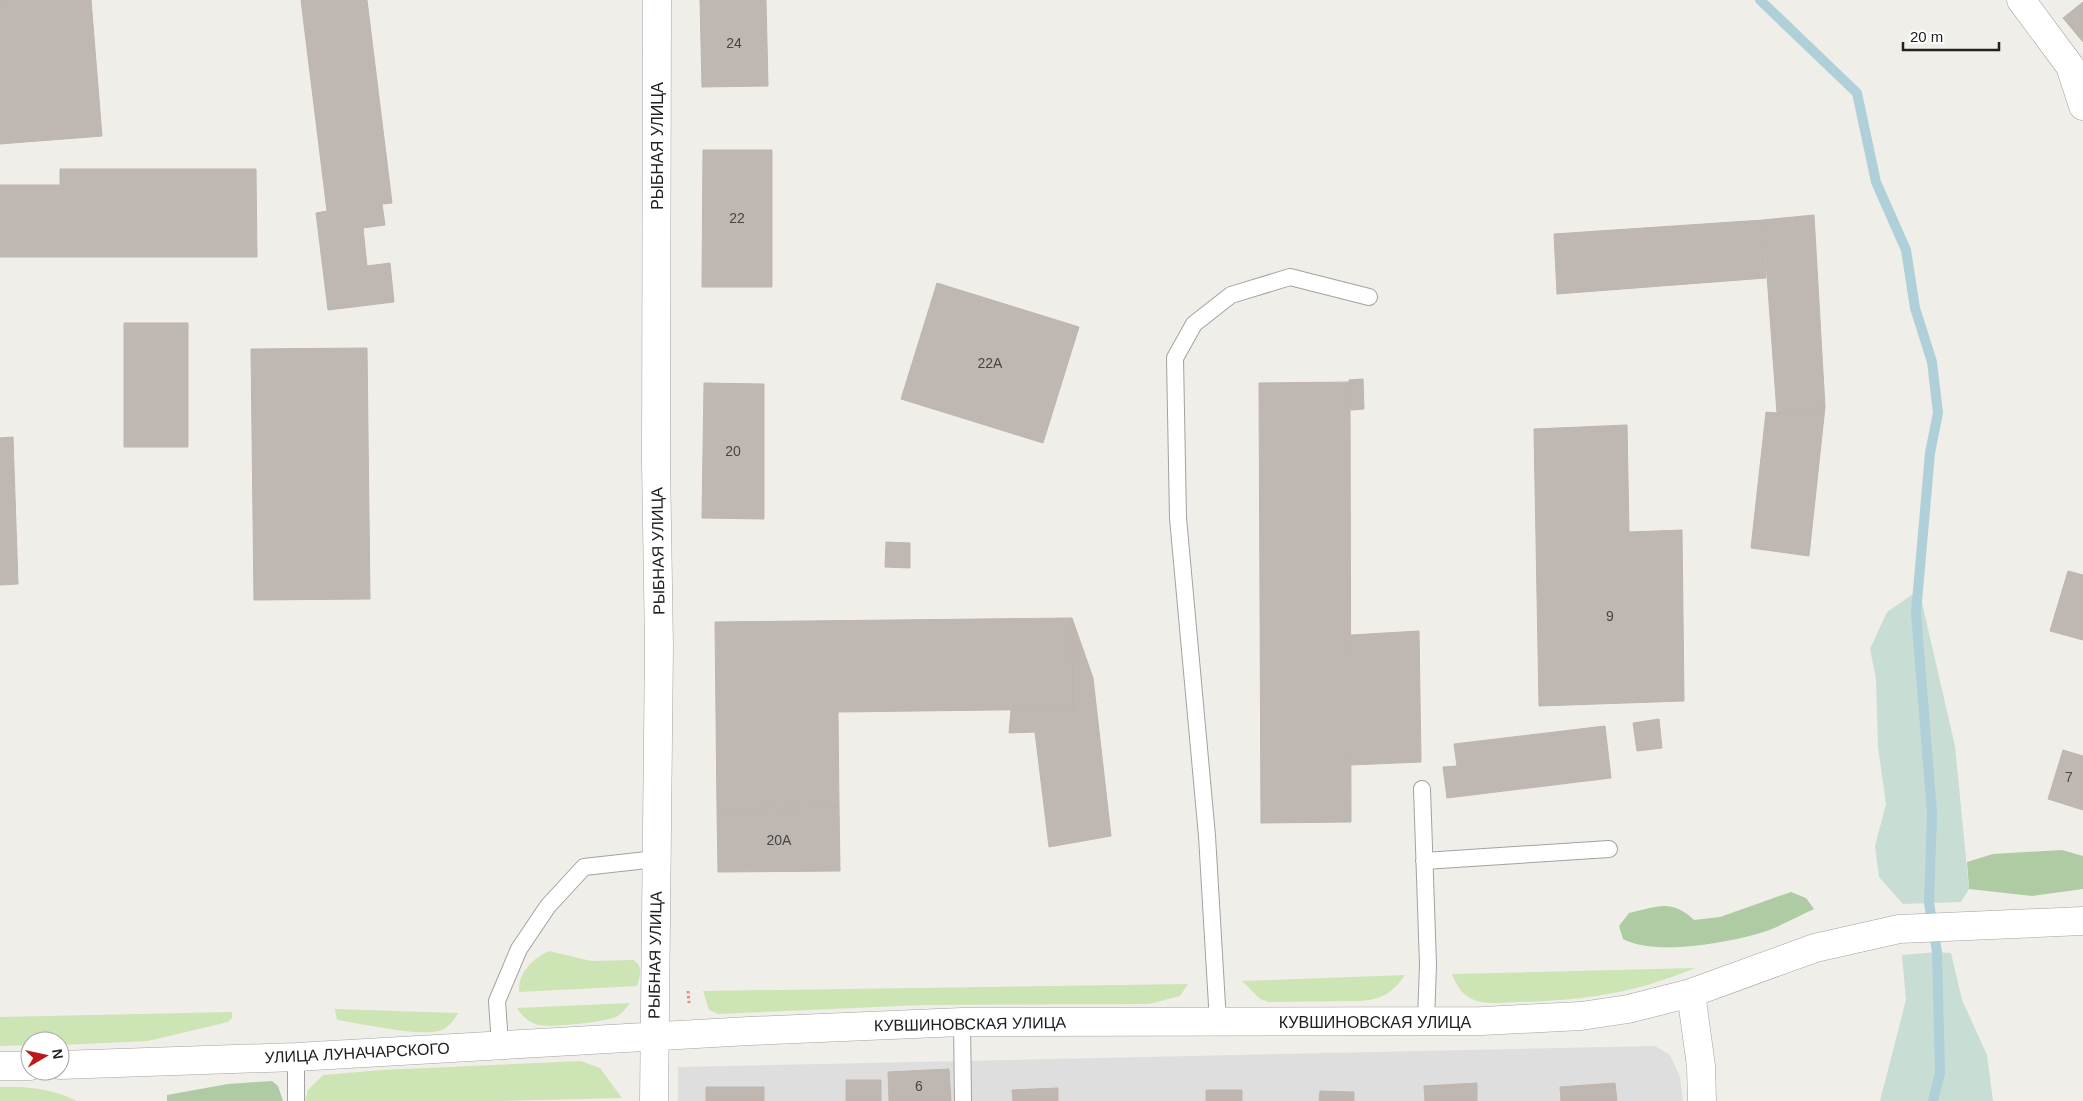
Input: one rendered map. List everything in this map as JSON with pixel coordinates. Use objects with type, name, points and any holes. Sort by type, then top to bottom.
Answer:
[{"type":"street","name":"РЫБНАЯ УЛИЦА","points":[[654,1101],[659,646],[656,462],[657,0]]},
{"type":"street","points":[[2022,0],[2070,66],[2083,106]]},
{"type":"street","name":"КУВШИНОВСКАЯ УЛИЦА","points":[[654,1037],[962,1022],[1482,1021],[1582,1016],[1628,1009],[1691,993],[1815,948],[1899,929],[2083,921]]},
{"type":"street","points":[[1691,993],[1701,1066],[1702,1101]]},
{"type":"street","name":"УЛИЦА ЛУНАЧАРСКОГО","points":[[70,1065],[296,1057],[654,1037]]},
{"type":"street","points":[[0,1066],[20,1066]]},
{"type":"lane","points":[[1218,1022],[1206,836],[1178,518],[1175,358],[1194,324],[1231,295],[1290,277],[1369,297]]},
{"type":"lane","points":[[1422,789],[1428,965],[1426,1020]]},
{"type":"lane","points":[[1424,861],[1609,849]]},
{"type":"lane","points":[[500,1046],[497,1001],[519,949],[548,906],[584,867],[656,859]]},
{"type":"lane","points":[[962,1022],[963,1101]]},
{"type":"lane","points":[[296,1057],[296,1101]]},
{"type":"shaded area","points":[[1655,1046],[1670,1055],[1680,1077],[1683,1101],[678,1101],[678,1067]]},
{"type":"green space","points":[[1919,590],[1955,746],[1969,889],[1961,902],[1903,904],[1879,877],[1875,846],[1886,804],[1878,747],[1876,679],[1870,649],[1887,612]]},
{"type":"green space","points":[[2062,850],[2083,856],[2083,889],[2032,896],[1969,889],[1967,862],[1993,854]]},
{"type":"green space","points":[[1791,892],[1806,898],[1814,909],[1767,931],[1729,941],[1691,946],[1653,947],[1623,939],[1619,926],[1629,913],[1656,907],[1663,906],[1678,909],[1694,920],[1720,917]]},
{"type":"green space","points":[[549,951],[591,961],[634,960],[640,969],[637,986],[519,992],[519,985],[527,967]]},
{"type":"green space","points":[[1937,952],[1951,953],[1962,1000],[1987,1055],[1993,1101],[1880,1101],[1906,1000],[1902,955]]},
{"type":"green space","points":[[1695,968],[1650,984],[1609,994],[1566,1000],[1501,1003],[1481,1002],[1470,998],[1459,988],[1452,974]]},
{"type":"green space","points":[[1405,975],[1396,987],[1386,994],[1374,999],[1359,1001],[1269,1002],[1260,999],[1242,981]]},
{"type":"green space","points":[[1188,984],[1180,996],[1149,1004],[924,1005],[718,1014],[709,1010],[703,991]]},
{"type":"green space","points":[[630,1003],[624,1011],[610,1019],[554,1026],[538,1025],[531,1022],[517,1008]]},
{"type":"green space","points":[[335,1009],[458,1013],[452,1023],[442,1030],[421,1032],[337,1020]]},
{"type":"green space","points":[[232,1012],[232,1018],[228,1022],[148,1041],[70,1045],[70,1031],[20,1031],[20,1045],[0,1046],[0,1017]]},
{"type":"green space","points":[[581,1061],[600,1068],[622,1098],[503,1101],[305,1101],[308,1090],[323,1075],[382,1070]]},
{"type":"green space","points":[[272,1081],[278,1086],[283,1101],[167,1101],[167,1095],[228,1084]]},
{"type":"green space","points":[[0,1087],[39,1089],[77,1101],[0,1101]]},
{"type":"building","points":[[0,0],[91,0],[102,136],[0,144]]},
{"type":"building","points":[[301,0],[367,0],[392,203],[382,204],[385,225],[363,228],[367,266],[390,263],[394,302],[328,310],[316,213],[327,211]]},
{"type":"building","points":[[700,0],[766,0],[768,86],[702,87]]},
{"type":"building","points":[[2083,2],[2083,42],[2063,18]]},
{"type":"building","points":[[703,150],[772,150],[772,287],[702,287]]},
{"type":"building","points":[[60,169],[256,169],[257,257],[0,257],[0,185],[60,185]]},
{"type":"building","points":[[1814,215],[1825,407],[1777,413],[1763,220]]},
{"type":"building","points":[[1763,220],[1766,278],[1557,294],[1554,234]]},
{"type":"building","points":[[937,283],[1079,327],[1043,443],[901,399]]},
{"type":"building","points":[[124,323],[188,323],[188,447],[124,447]]},
{"type":"building","points":[[367,348],[370,599],[254,600],[251,349]]},
{"type":"building","points":[[1363,379],[1364,409],[1351,410],[1349,380]]},
{"type":"building","points":[[1350,382],[1351,822],[1261,823],[1259,383]]},
{"type":"building","points":[[704,383],[764,384],[764,519],[702,518]]},
{"type":"building","points":[[1825,407],[1809,556],[1751,548],[1766,412],[1777,413]]},
{"type":"building","points":[[1627,425],[1629,532],[1682,530],[1684,701],[1539,706],[1534,429]]},
{"type":"building","points":[[13,437],[18,584],[0,585],[0,438]]},
{"type":"building","points":[[886,542],[910,543],[910,568],[885,567]]},
{"type":"building","points":[[2068,571],[2083,575],[2083,640],[2050,631]]},
{"type":"building","points":[[1072,618],[1073,709],[838,712],[839,807],[717,809],[715,622]]},
{"type":"building","points":[[1072,618],[1093,678],[1111,836],[1049,847],[1035,732],[1009,733],[1011,710],[1073,709]]},
{"type":"building","points":[[1419,631],[1421,762],[1351,765],[1351,635]]},
{"type":"building","points":[[1659,719],[1662,748],[1637,751],[1633,723]]},
{"type":"building","points":[[1605,726],[1611,778],[1447,798],[1443,767],[1457,766],[1454,744]]},
{"type":"building","points":[[2063,750],[2083,756],[2083,810],[2048,799]]},
{"type":"building","points":[[839,807],[840,871],[718,872],[717,809]]},
{"type":"building","points":[[949,1069],[951,1101],[889,1101],[888,1072]]},
{"type":"building","points":[[846,1080],[881,1080],[881,1101],[846,1101]]},
{"type":"building","points":[[1477,1083],[1477,1101],[1425,1101],[1424,1086]]},
{"type":"building","points":[[1615,1083],[1617,1101],[1561,1101],[1560,1087]]},
{"type":"building","points":[[706,1087],[764,1087],[764,1101],[706,1101]]},
{"type":"building","points":[[1058,1088],[1058,1101],[1013,1101],[1012,1090]]},
{"type":"building","points":[[1206,1090],[1242,1090],[1242,1101],[1206,1101]]},
{"type":"building","points":[[1320,1091],[1354,1092],[1354,1101],[1319,1101]]},
{"type":"waterway","points":[[1760,0],[1857,93],[1876,182],[1906,250],[1915,308],[1932,362],[1938,413],[1930,453],[1916,613],[1932,813],[1929,903],[1937,952],[1940,1073],[1933,1101]]}]
